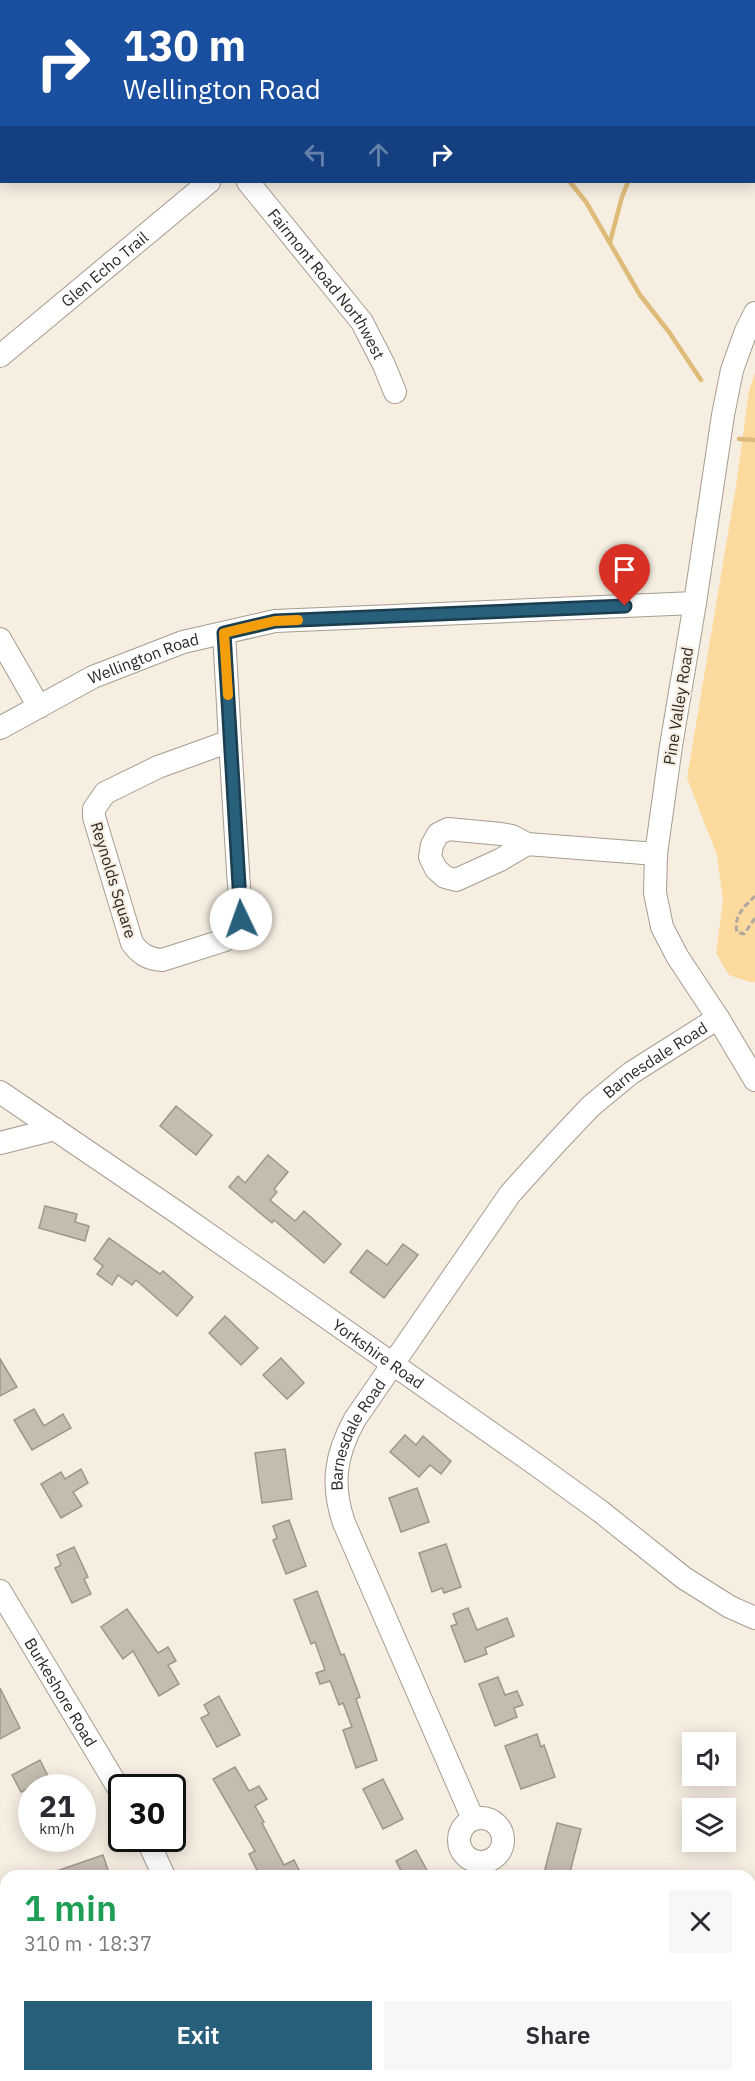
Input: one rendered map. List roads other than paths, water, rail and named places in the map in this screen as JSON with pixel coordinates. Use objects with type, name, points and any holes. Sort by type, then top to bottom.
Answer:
[{"type":"street","name":"Glen Echo Trail","points":[[0,356],[208,183]]},
{"type":"street","name":"Fairmont Road Northwest","points":[[249,183],[362,322],[384,365],[394,392]]},
{"type":"street","name":"Pine Valley Road","points":[[755,313],[732,370],[723,415],[671,746],[657,854],[655,893],[662,927],[676,956],[718,1018],[755,1080]]},
{"type":"street","name":"Wellington Road","points":[[0,728],[93,677],[183,642],[275,621],[695,603]]},
{"type":"street","name":"Reynolds Square","points":[[224,633],[241,919],[237,929],[225,940],[162,960],[153,960],[138,951],[132,943],[94,817],[94,809],[105,793],[124,782],[230,741]]},
{"type":"street","points":[[0,639],[39,707]]},
{"type":"street","points":[[527,844],[657,854]]},
{"type":"street","name":"Barnesdale Road","points":[[473,1819],[339,1508],[337,1473],[339,1453],[344,1438],[392,1364],[510,1194],[591,1106],[631,1073],[718,1018]]},
{"type":"street","name":"Yorkshire Road","points":[[0,1092],[564,1485],[684,1578],[730,1607],[755,1618]]},
{"type":"street","points":[[0,1143],[55,1129]]},
{"type":"street","name":"Burkeshore Road","points":[[0,1590],[110,1774]]},
{"type":"street","points":[[153,1852],[161,1870]]},
{"type":"waterway","points":[[571,183],[586,202],[640,295],[669,332],[701,380]]},
{"type":"waterway","points":[[610,242],[628,183]]},
{"type":"waterway","points":[[739,439],[755,440]]}]
